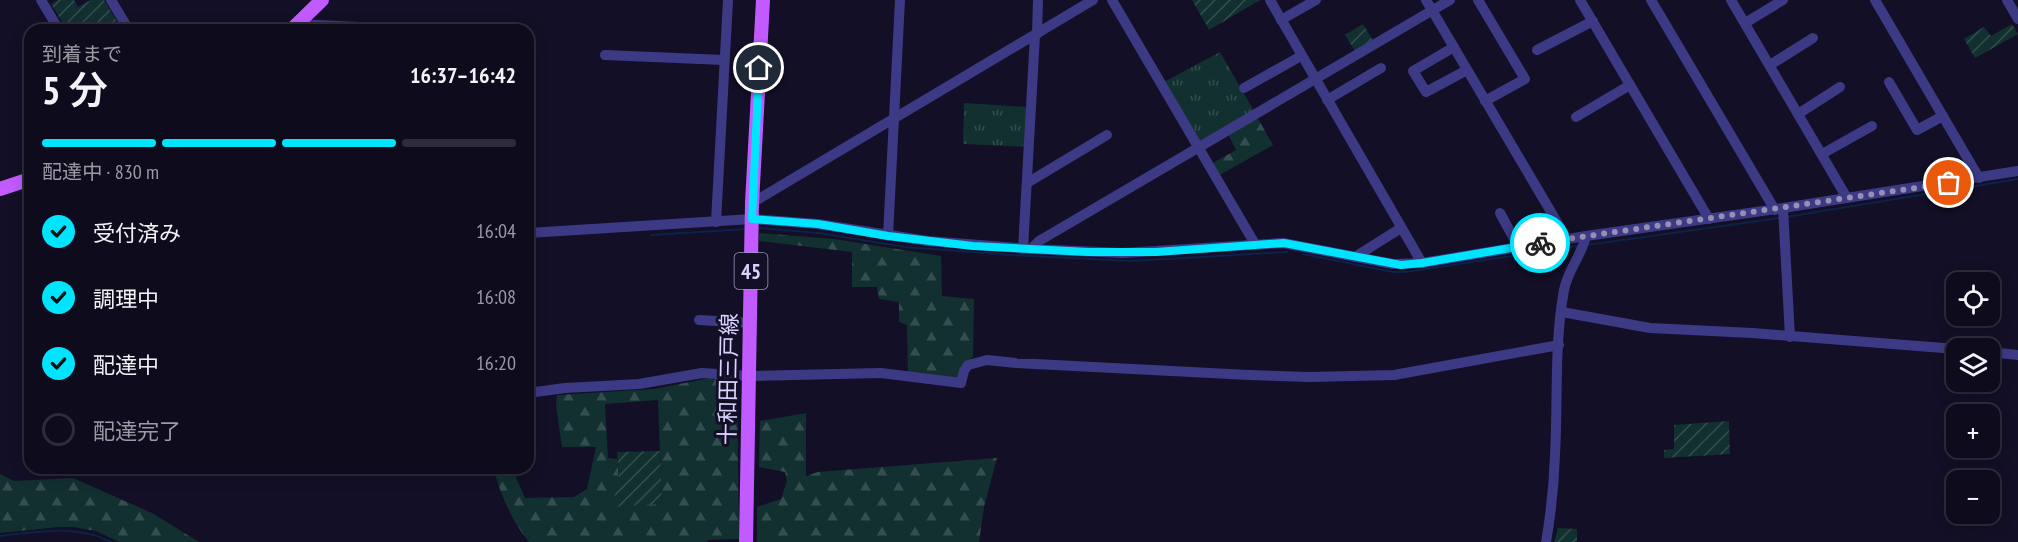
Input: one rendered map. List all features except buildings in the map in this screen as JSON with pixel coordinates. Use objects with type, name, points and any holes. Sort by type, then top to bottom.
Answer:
[{"type":"main road","points":[[297,24],[322,0]]},
{"type":"main road","name":"十和田三戸線","points":[[746,542],[752,204],[763,0]]},
{"type":"main road","points":[[0,189],[24,181]]},
{"type":"street","points":[[41,0],[55,24]]},
{"type":"street","points":[[111,0],[125,24]]},
{"type":"street","points":[[716,222],[728,0]]},
{"type":"street","points":[[888,236],[900,0]]},
{"type":"street","points":[[1027,249],[1027,183],[1038,0]]},
{"type":"street","points":[[752,204],[1093,0]]},
{"type":"street","points":[[1112,0],[1255,244]]},
{"type":"street","points":[[1270,0],[1422,263]]},
{"type":"street","points":[[1281,20],[1316,0]]},
{"type":"street","points":[[1426,0],[1567,239]]},
{"type":"street","points":[[1027,249],[1450,0]]},
{"type":"street","points":[[1478,0],[1525,79],[1485,101]]},
{"type":"street","points":[[1580,0],[1709,219]]},
{"type":"street","points":[[1651,0],[1782,213],[1790,337]]},
{"type":"street","points":[[1731,0],[1847,198]]},
{"type":"street","points":[[1745,23],[1783,0]]},
{"type":"street","points":[[1875,0],[1979,178]]},
{"type":"street","points":[[2007,0],[2018,19]]},
{"type":"street","points":[[1537,50],[1593,21]]},
{"type":"street","points":[[1770,65],[1814,38]]},
{"type":"street","points":[[1454,47],[1413,71],[1426,92],[1467,70]]},
{"type":"street","points":[[605,55],[724,60]]},
{"type":"street","points":[[1244,88],[1301,56]]},
{"type":"street","points":[[1327,100],[1381,68]]},
{"type":"street","points":[[1889,82],[1917,130],[1942,116]]},
{"type":"street","points":[[1576,117],[1630,85]]},
{"type":"street","points":[[1798,114],[1840,87]]},
{"type":"street","points":[[1822,154],[1872,126]]},
{"type":"street","points":[[1027,183],[1107,135]]},
{"type":"street","points":[[534,233],[752,219],[818,224],[888,236],[973,246],[1134,253],[1255,244],[1295,244],[1392,264],[1422,263],[1567,239],[1585,242],[1709,219],[1782,213],[1847,198],[2018,171]]},
{"type":"street","points":[[1500,213],[1518,246]]},
{"type":"street","points":[[1355,257],[1401,228]]},
{"type":"street","points":[[1546,542],[1555,456],[1559,345],[1564,289],[1569,273],[1585,242]]},
{"type":"street","points":[[1562,312],[1650,328],[1752,333],[1946,349]]},
{"type":"street","points":[[699,320],[750,322]]},
{"type":"street","points":[[534,392],[639,384],[702,373],[749,376],[881,373],[961,383],[968,365],[987,360],[1248,375],[1311,377],[1394,375],[1559,345]]},
{"type":"street","points":[[2000,353],[2018,355]]},
{"type":"green space","points":[[58,0],[74,0],[78,7],[91,0],[104,0],[118,24],[63,24],[51,4]]},
{"type":"green space","points":[[1192,0],[1260,0],[1209,30]]},
{"type":"green space","points":[[1363,24],[1373,40],[1355,51],[1345,35]]},
{"type":"green space","points":[[2012,24],[2018,34],[1975,58],[1964,39],[1984,27],[1991,36]]},
{"type":"green space","points":[[1220,52],[1254,111],[1200,143],[1164,82]]},
{"type":"green space","points":[[964,103],[1028,107],[1026,147],[963,144]]},
{"type":"green space","points":[[1257,117],[1273,145],[1218,176],[1211,164],[1236,150],[1228,134]]},
{"type":"green space","points":[[759,233],[834,239],[941,256],[942,296],[974,299],[973,357],[962,365],[960,379],[908,375],[907,325],[899,322],[899,302],[879,299],[877,287],[852,287],[852,252],[759,241]]},
{"type":"green space","points":[[710,378],[737,382],[739,539],[708,540],[707,542],[529,542],[507,507],[495,474],[515,474],[525,498],[574,497],[587,489],[596,447],[562,447],[556,406],[557,395],[654,389]],"holes":[[[658,400],[662,504],[619,480],[617,459],[608,458],[605,404]]]},
{"type":"green space","points":[[806,413],[806,476],[818,472],[997,458],[984,507],[979,542],[757,542],[757,507],[781,499],[787,481],[785,472],[759,467],[760,421]]},
{"type":"green space","points":[[1729,421],[1730,454],[1664,458],[1664,450],[1674,449],[1674,425]]},
{"type":"green space","points":[[660,451],[662,504],[611,507],[619,480],[617,452]]},
{"type":"green space","points":[[0,474],[14,481],[73,478],[152,513],[199,542],[119,542],[96,531],[73,527],[0,533]]},
{"type":"green space","points":[[1558,528],[1577,529],[1577,542],[1554,542]]},
{"type":"waterway","points":[[1786,217],[2018,179]]},
{"type":"waterway","points":[[1587,245],[1780,218]]},
{"type":"waterway","points":[[758,228],[819,233],[905,247],[1132,261],[1287,252]]},
{"type":"waterway","points":[[651,235],[747,229]]},
{"type":"waterway","points":[[1303,254],[1393,272],[1406,272],[1578,246]]},
{"type":"waterway","points":[[0,536],[42,531],[70,531],[98,536],[111,542]]},
{"type":"way so far","points":[[1540,243],[1949,183]]},
{"type":"route","points":[[759,68],[752,219],[818,224],[888,236],[973,246],[1088,252],[1156,252],[1284,243],[1401,265],[1540,243]]}]
